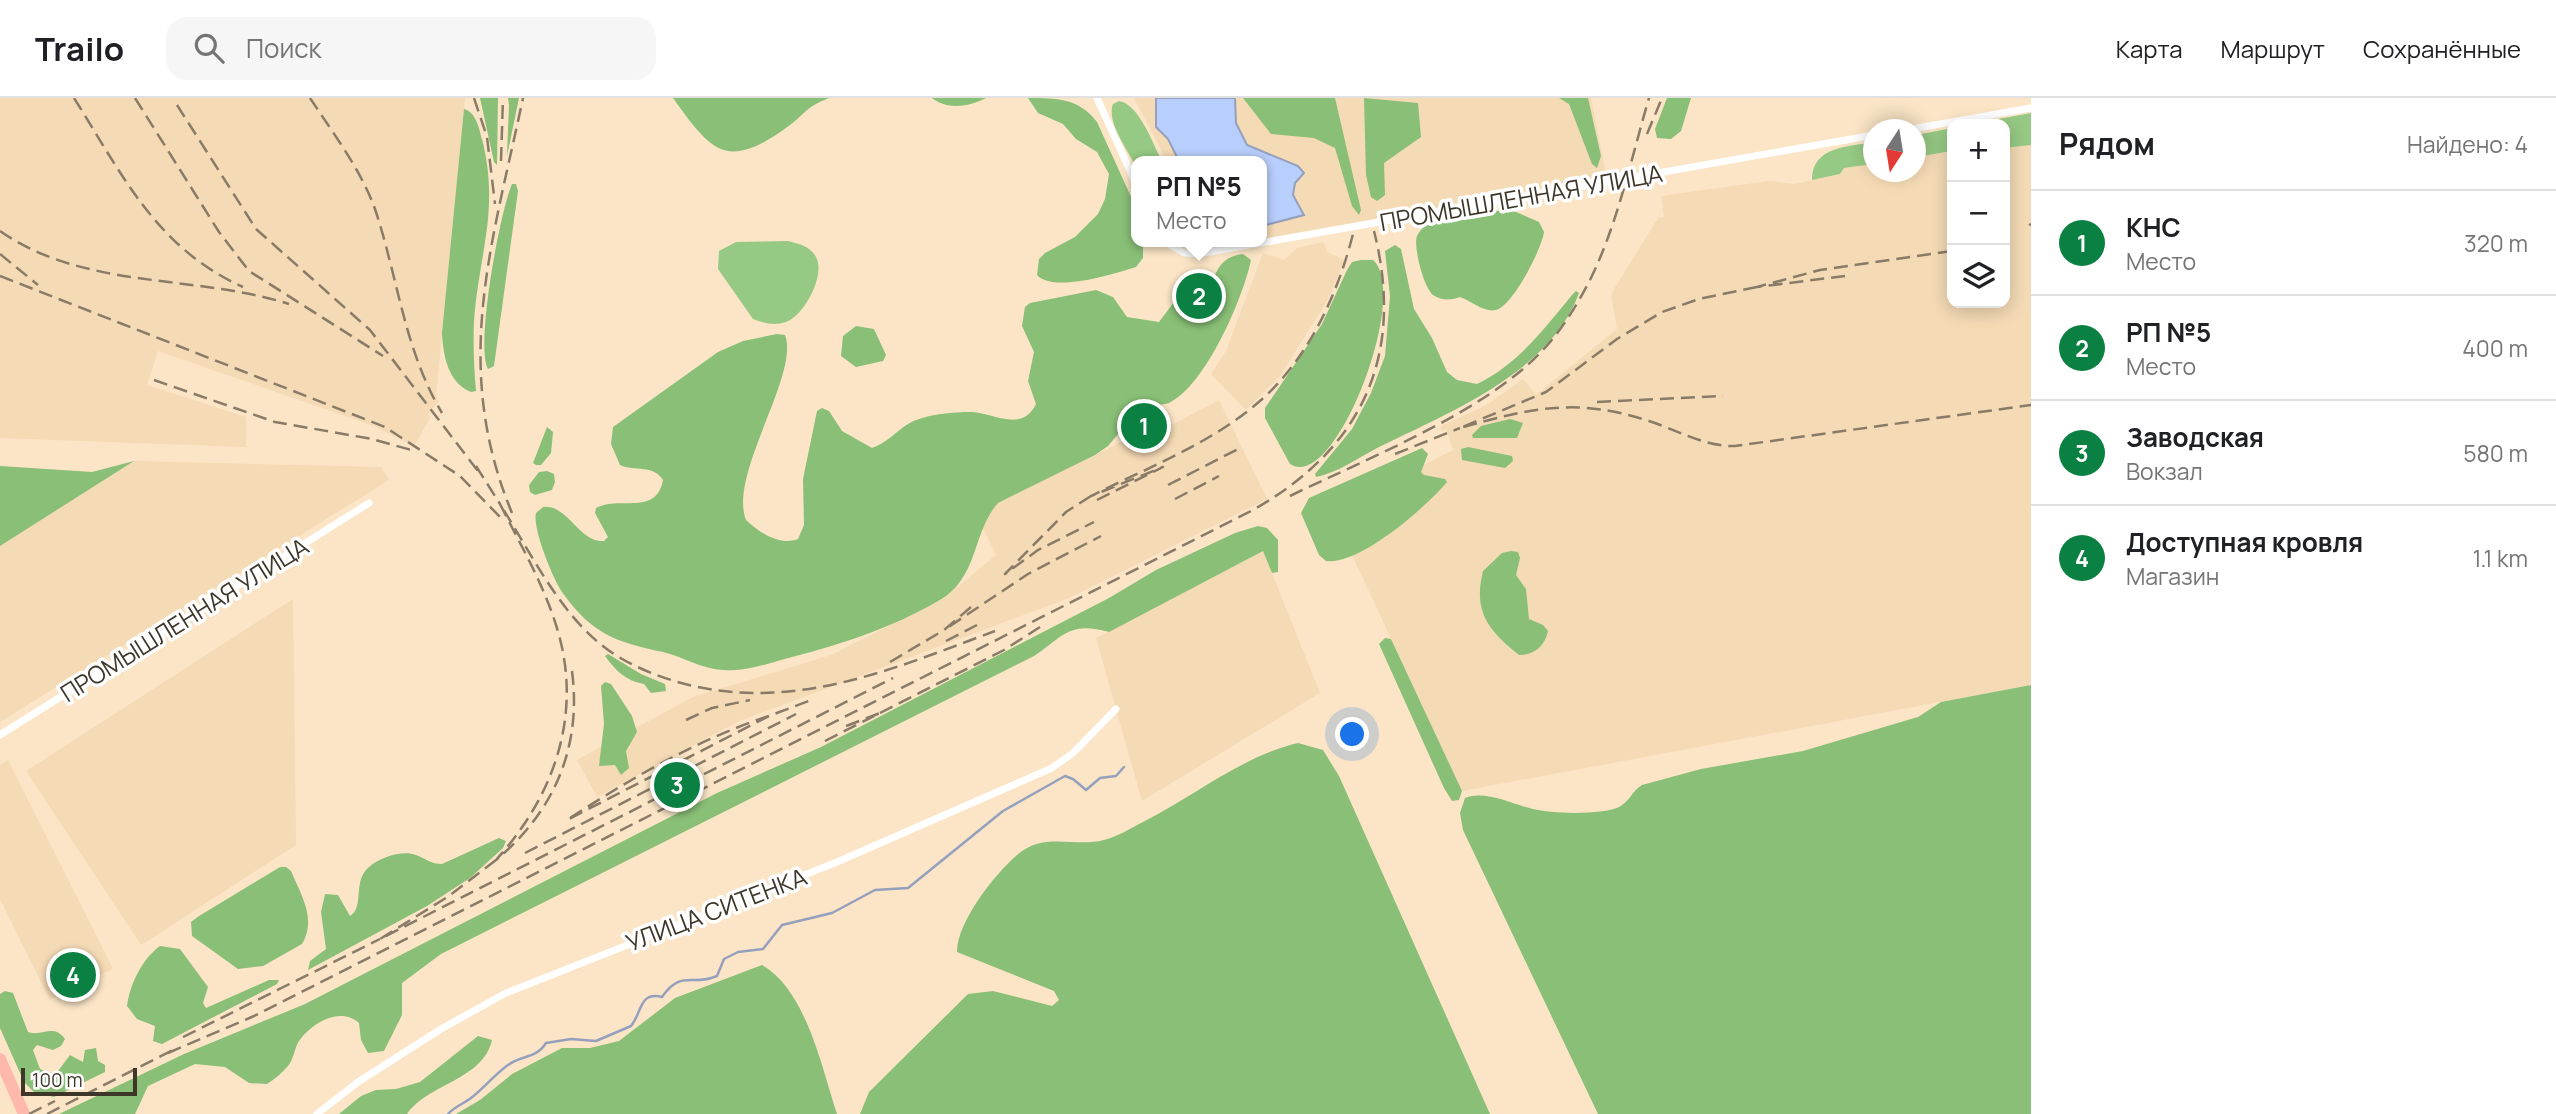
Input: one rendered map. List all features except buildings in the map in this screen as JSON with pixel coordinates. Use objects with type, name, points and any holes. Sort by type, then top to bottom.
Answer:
[{"type":"main road","points":[[0,1059],[24,1114]]},
{"type":"street","points":[[1097,98],[1131,173]]},
{"type":"street","points":[[1926,126],[2031,108]]},
{"type":"street","name":"ПРОМЫШЛЕННАЯ УЛИЦА","points":[[1267,242],[1863,137]]},
{"type":"street","name":"ПРОМЫШЛЕННАЯ УЛИЦА","points":[[1173,247],[1184,253],[1198,254],[1238,247]]},
{"type":"street","name":"ПРОМЫШЛЕННАЯ УЛИЦА","points":[[0,736],[369,503]]},
{"type":"street","name":"УЛИЦА СИТЕНКА","points":[[317,1114],[358,1082],[440,1029],[506,993],[837,862],[1052,768],[1073,752],[1116,709]]},
{"type":"shaded area","points":[[0,98],[465,98],[436,396],[439,402],[428,413],[430,418],[414,446],[374,426],[158,351],[147,385],[246,417],[246,447],[0,438]]},
{"type":"shaded area","points":[[1134,98],[1591,98],[1606,174],[1600,178],[1267,238],[1267,156],[1164,156]]},
{"type":"shaded area","points":[[2031,145],[2031,685],[1462,791],[1332,512],[1453,450],[1446,429],[1441,431],[1441,426],[1485,406],[1523,379],[1536,395],[1617,329],[1611,294],[1658,218],[1664,217],[1661,196],[1769,181],[1794,184],[1840,174],[1844,168],[1863,165],[1863,182],[1926,182],[1926,155],[1947,152],[1947,308],[2010,308],[2010,147]]},
{"type":"shaded area","points":[[1324,242],[1327,252],[1345,260],[1326,303],[1280,376],[1246,410],[1211,374],[1226,351],[1263,253],[1284,260],[1297,248]]},
{"type":"shaded area","points":[[1219,400],[1267,499],[1069,598],[739,721],[597,797],[577,760],[693,697],[831,655],[943,599],[996,555],[976,514],[1123,441],[1166,428]]},
{"type":"shaded area","points":[[134,461],[381,467],[389,480],[0,722],[0,546]]},
{"type":"shaded area","points":[[1263,551],[1320,693],[1142,801],[1096,638]]},
{"type":"shaded area","points":[[293,599],[296,845],[141,945],[26,771]]},
{"type":"shaded area","points":[[8,760],[113,969],[50,1000],[0,899],[0,765]]},
{"type":"green space","points":[[480,98],[498,98],[497,165],[494,162]]},
{"type":"green space","points":[[508,98],[519,98],[507,156],[509,105]]},
{"type":"green space","points":[[673,98],[829,98],[811,107],[769,139],[751,148],[736,151],[723,150],[711,143]]},
{"type":"green space","points":[[932,98],[986,98],[951,106]]},
{"type":"green space","points":[[1028,98],[1057,99],[1075,104],[1097,122],[1131,197],[1131,247],[1143,247],[1143,258],[1136,267],[1070,282],[1045,280],[1037,275],[1039,259],[1045,253],[1075,237],[1098,214],[1105,199],[1109,174],[1097,152],[1076,139],[1063,124],[1038,113]]},
{"type":"green space","points":[[1243,98],[1335,98],[1361,210],[1359,215],[1352,206],[1335,148],[1314,138],[1271,134]]},
{"type":"green space","points":[[1364,98],[1418,103],[1421,137],[1384,163],[1385,195],[1377,201],[1371,197],[1366,175]]},
{"type":"green space","points":[[1559,98],[1588,98],[1601,156],[1597,168],[1592,164],[1569,104]]},
{"type":"green space","points":[[1667,98],[1691,98],[1681,131],[1671,139],[1657,138],[1655,129]]},
{"type":"green space","points":[[1119,101],[1133,109],[1160,156],[1131,158],[1115,127],[1113,104]]},
{"type":"green space","points":[[464,109],[471,113],[478,125],[487,164],[489,188],[487,231],[474,321],[476,391],[471,392],[457,382],[448,367],[442,333]]},
{"type":"green space","points":[[2031,113],[2031,145],[2010,147],[2010,119],[1999,119]]},
{"type":"green space","points":[[1947,129],[1947,152],[1926,155],[1926,133]]},
{"type":"green space","points":[[1863,144],[1863,165],[1844,168],[1840,174],[1812,180],[1818,160],[1843,147]]},
{"type":"green space","points":[[512,184],[516,184],[518,191],[494,366],[488,369],[485,356],[487,307],[501,221]]},
{"type":"green space","points":[[1509,209],[1539,222],[1544,232],[1532,263],[1518,288],[1503,306],[1492,310],[1460,297],[1447,299],[1433,295],[1426,284],[1418,258],[1416,241],[1421,230],[1429,223]]},
{"type":"green space","points":[[788,241],[807,248],[816,257],[818,274],[812,294],[800,312],[786,322],[769,324],[753,319],[718,269],[719,251],[736,242]]},
{"type":"green space","points":[[1395,245],[1401,249],[1414,309],[1432,338],[1447,372],[1457,380],[1477,384],[1492,376],[1529,345],[1576,291],[1579,293],[1565,321],[1546,346],[1494,387],[1435,420],[1340,468],[1316,477],[1315,474],[1352,429],[1371,393],[1385,356],[1390,296],[1385,251]]},
{"type":"green space","points":[[1243,254],[1251,260],[1231,317],[1209,360],[1183,393],[1166,404],[1143,404],[1108,446],[1095,455],[998,503],[983,527],[969,567],[953,590],[902,620],[842,643],[760,666],[738,670],[716,669],[606,634],[594,627],[573,606],[554,576],[540,541],[536,513],[543,507],[560,511],[587,536],[604,541],[608,537],[595,513],[596,508],[615,503],[645,502],[653,498],[663,480],[649,470],[620,465],[611,444],[613,427],[718,352],[743,341],[777,334],[785,335],[787,353],[783,374],[754,452],[743,500],[746,520],[751,525],[770,537],[791,541],[798,539],[804,525],[803,479],[817,411],[822,408],[829,411],[842,431],[872,448],[908,424],[931,416],[972,412],[1015,420],[1023,418],[1036,404],[1028,381],[1034,352],[1022,326],[1025,307],[1030,303],[1096,290],[1113,297],[1127,317],[1159,322],[1174,302],[1185,304],[1195,313],[1200,311],[1224,261]]},
{"type":"green space","points":[[1373,260],[1382,279],[1382,310],[1375,347],[1363,386],[1346,421],[1327,449],[1308,465],[1290,464],[1265,418],[1265,408],[1322,324],[1352,262]]},
{"type":"green space","points":[[856,326],[874,329],[886,355],[883,361],[856,367],[841,356],[843,336]]},
{"type":"green space","points":[[1510,419],[1523,423],[1517,438],[1473,438],[1472,435],[1481,426]]},
{"type":"green space","points":[[547,427],[553,432],[551,453],[541,465],[536,465],[533,463]]},
{"type":"green space","points":[[1468,447],[1512,456],[1513,461],[1505,468],[1462,460],[1461,449]]},
{"type":"green space","points":[[1422,448],[1428,454],[1421,472],[1447,482],[1437,493],[1391,533],[1356,554],[1340,560],[1326,561],[1319,555],[1301,513],[1309,498]]},
{"type":"green space","points":[[134,461],[0,546],[0,466],[92,472]]},
{"type":"green space","points":[[539,472],[554,474],[552,490],[535,495],[530,492],[529,485]]},
{"type":"green space","points":[[1258,526],[1267,528],[1278,540],[1278,572],[1272,573],[1263,551],[1109,632],[1085,628],[1068,632],[1034,656],[441,954],[402,983],[402,1015],[384,1051],[368,1053],[361,1040],[359,1023],[352,1018],[335,1016],[319,1023],[305,1034],[297,1044],[288,1066],[267,1084],[249,1083],[225,1067],[195,1064],[148,1086],[135,1114],[59,1114],[184,1054],[305,1004],[717,793],[821,747],[1109,598],[1156,570],[1235,533]]},
{"type":"green space","points":[[1518,552],[1520,558],[1516,575],[1526,589],[1529,619],[1543,625],[1548,631],[1541,645],[1524,655],[1519,655],[1491,628],[1480,598],[1483,571],[1502,553]]},
{"type":"green space","points":[[1385,638],[1391,639],[1462,791],[1459,800],[1452,801],[1444,788],[1379,644]]},
{"type":"green space","points":[[608,654],[641,674],[665,684],[666,691],[651,693],[644,684],[627,678],[617,671],[605,656]]},
{"type":"green space","points":[[605,682],[611,684],[632,716],[637,732],[626,751],[629,768],[621,775],[615,765],[599,766],[604,724],[601,686]]},
{"type":"green space","points":[[2031,685],[2031,1114],[1598,1114],[1463,830],[1460,813],[1465,798],[1490,797],[1552,812],[1611,810],[1622,805],[1642,785],[1701,769],[1803,751],[1918,717],[1941,702]]},
{"type":"green space","points":[[1298,743],[1323,750],[1339,776],[1490,1114],[860,1114],[869,1092],[968,994],[993,991],[1052,1006],[1059,1000],[1054,991],[957,952],[963,927],[978,900],[1017,855],[1027,848],[1048,842],[1093,842],[1114,837],[1257,757]]},
{"type":"green space","points":[[499,838],[506,841],[503,848],[470,878],[427,906],[308,970],[310,961],[326,949],[321,912],[325,894],[338,895],[350,916],[357,907],[359,886],[364,873],[379,860],[392,855],[410,854],[442,864]]},
{"type":"green space","points":[[280,867],[291,871],[306,907],[308,925],[302,944],[263,966],[238,969],[192,936],[191,922]]},
{"type":"green space","points":[[160,946],[180,949],[208,987],[203,1003],[206,1008],[269,980],[279,980],[277,984],[162,1044],[153,1041],[155,1026],[137,1019],[127,1006],[138,973]]},
{"type":"green space","points":[[762,965],[790,992],[801,1011],[818,1053],[837,1114],[456,1114],[480,1100],[512,1074],[562,1048],[590,1048],[619,1041],[675,998]]},
{"type":"green space","points":[[5,991],[13,993],[28,1032],[52,1031],[61,1034],[65,1039],[61,1046],[53,1050],[37,1045],[33,1050],[40,1069],[50,1073],[58,1071],[70,1055],[83,1062],[85,1050],[96,1048],[98,1061],[105,1065],[105,1072],[54,1097],[34,1092],[24,1082],[0,1028],[0,994]]},
{"type":"green space","points":[[478,1036],[492,1040],[487,1053],[478,1064],[428,1095],[407,1114],[339,1114],[361,1096],[376,1090],[396,1089],[420,1082]]},
{"type":"water","points":[[1156,98],[1235,98],[1236,123],[1247,145],[1298,166],[1304,173],[1295,183],[1293,195],[1304,215],[1267,225],[1267,156],[1176,156],[1168,139],[1156,127]]},
{"type":"waterway","points":[[448,1114],[471,1098],[508,1065],[538,1052],[546,1043],[571,1039],[596,1041],[631,1026],[642,1004],[649,997],[662,997],[675,983],[681,981],[717,976],[724,959],[738,952],[763,949],[782,925],[832,913],[875,890],[908,888],[1003,811],[1065,776],[1086,790],[1100,778],[1116,776],[1124,767]]},
{"type":"railway","points":[[74,98],[126,181],[164,230],[187,252],[213,271],[243,287]]},
{"type":"railway","points":[[135,98],[219,232],[249,271],[383,356]]},
{"type":"railway","points":[[310,98],[346,152],[369,194],[383,235],[410,339],[429,389],[442,413]]},
{"type":"railway","points":[[474,98],[487,137],[495,204]]},
{"type":"railway","points":[[501,161],[503,98]]},
{"type":"railway","points":[[512,513],[494,459],[484,407],[481,356],[483,306],[490,255],[523,98]]},
{"type":"railway","points":[[1290,496],[1457,414],[1518,373],[1542,351],[1563,326],[1600,258],[1616,213],[1649,98]]},
{"type":"railway","points":[[1647,134],[1662,98]]},
{"type":"railway","points":[[177,105],[256,229],[370,330],[481,475]]},
{"type":"railway","points":[[0,231],[33,250],[67,263],[104,272],[216,288],[289,304]]},
{"type":"railway","points":[[168,1053],[254,1016],[1253,510],[1291,485],[1323,457],[1348,426],[1367,393],[1379,357],[1384,318],[1382,276],[1374,231]]},
{"type":"railway","points":[[1097,500],[1163,467],[1091,496],[1216,433],[1273,389],[1304,350],[1317,328],[1338,282],[1353,234]]},
{"type":"railway","points":[[1845,276],[1757,287],[1820,270],[1947,252]]},
{"type":"railway","points":[[0,254],[38,285]]},
{"type":"railway","points":[[0,276],[385,427],[460,476],[502,519]]},
{"type":"railway","points":[[1757,287],[1699,299],[1662,312],[1617,339],[1546,392],[1460,428],[1509,415],[1576,407],[1623,414],[1702,441],[1735,446],[2031,405]]},
{"type":"railway","points":[[154,380],[275,422],[372,439],[415,451]]},
{"type":"railway","points":[[1597,402],[1723,396]]},
{"type":"railway","points":[[1395,454],[1460,428]]},
{"type":"railway","points":[[1168,485],[1242,447]]},
{"type":"railway","points":[[476,466],[500,504]]},
{"type":"railway","points":[[1175,499],[1219,476]]},
{"type":"railway","points":[[1091,496],[1066,512],[1005,574],[1038,550],[1094,522]]},
{"type":"railway","points":[[572,671],[572,726],[568,752],[560,776],[534,821],[496,860],[517,835],[548,780],[559,751],[567,689],[564,657],[551,609],[500,504],[557,596],[584,629],[608,650],[629,663],[685,684],[726,691],[766,693],[805,690],[881,672],[995,631]]},
{"type":"railway","points":[[971,607],[944,630],[1028,574],[1101,536]]},
{"type":"railway","points":[[946,641],[977,625]]},
{"type":"railway","points":[[880,713],[1004,650],[1040,627]]},
{"type":"railway","points":[[890,662],[944,630]]},
{"type":"railway","points":[[496,860],[449,896],[380,939],[893,678]]},
{"type":"railway","points":[[769,716],[664,762],[567,820],[769,716],[814,699]]},
{"type":"railway","points":[[686,720],[712,708],[750,700]]},
{"type":"railway","points":[[825,741],[880,713],[846,726]]},
{"type":"railway","points":[[525,853],[796,714]]},
{"type":"railway","points":[[183,1037],[380,939]]},
{"type":"railway","points":[[47,1114],[175,1049]]},
{"type":"railway","points":[[29,1114],[55,1101]]},
{"type":"place","name":"РП №5","points":[[1199,296]]},
{"type":"place","name":"КНС","points":[[1144,426]]},
{"type":"place","name":"Заводская","points":[[677,785]]},
{"type":"place","name":"Доступная кровля","points":[[73,975]]}]
